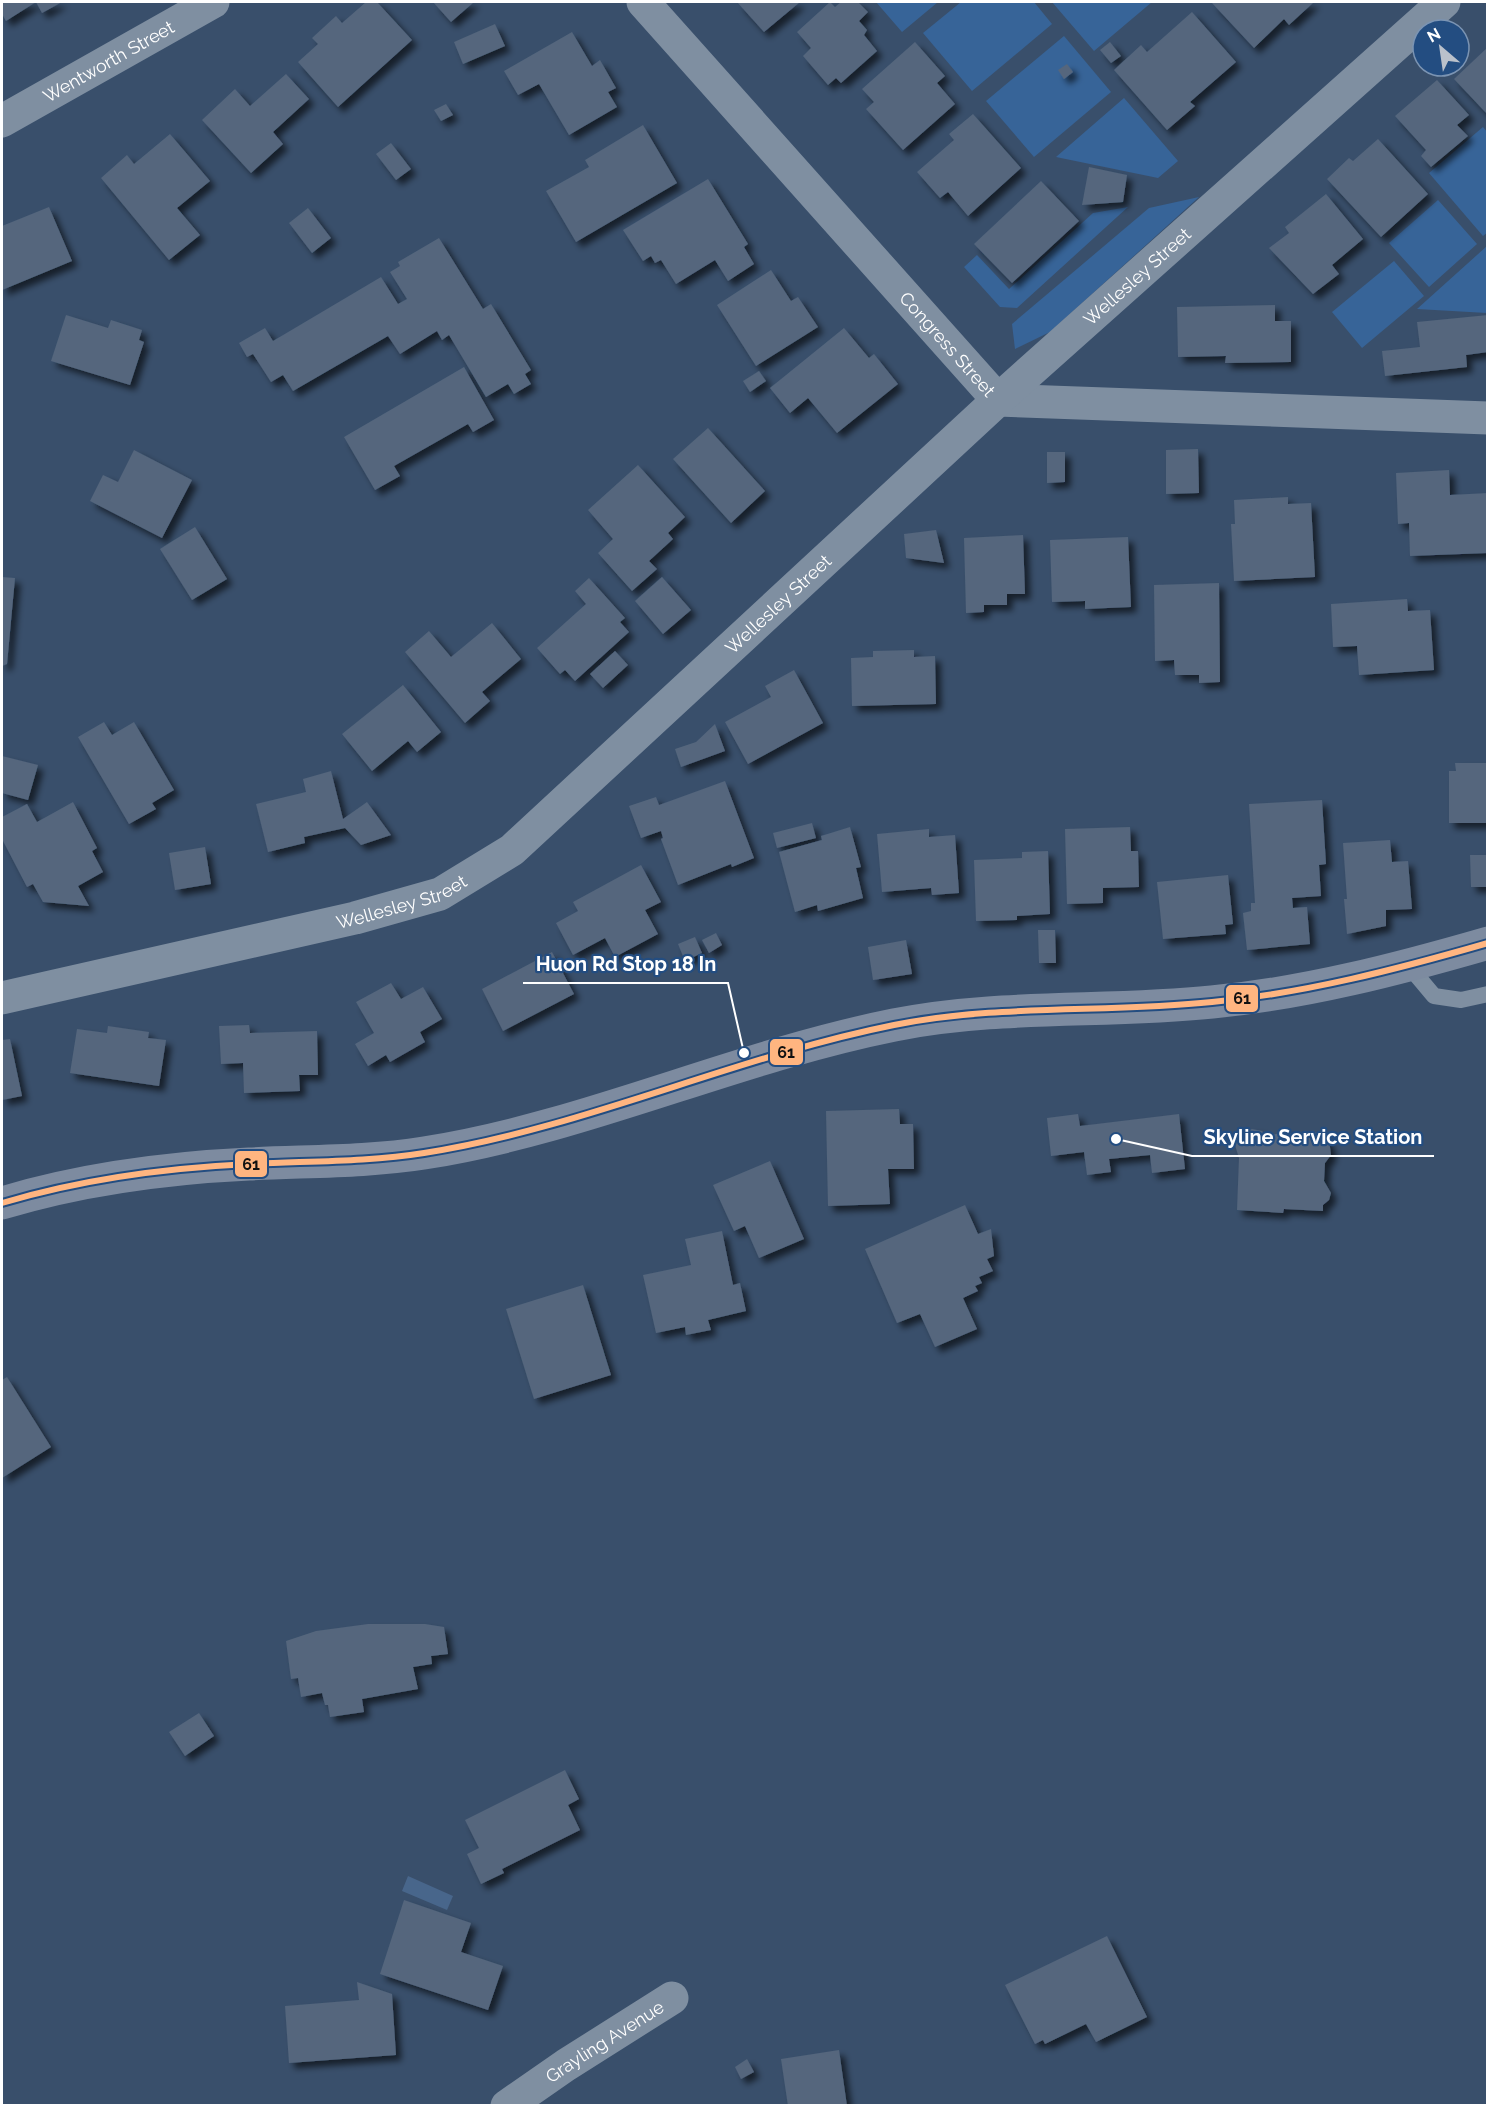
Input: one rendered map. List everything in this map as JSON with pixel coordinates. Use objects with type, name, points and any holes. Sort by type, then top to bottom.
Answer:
[{"type":"main road","points":[[2,1203],[43,1191],[145,1172],[421,1153],[492,1139],[823,1042],[895,1025],[973,1014],[1135,1008],[1213,1002],[1338,982],[1488,943]]},
{"type":"street","name":"Wentworth Street","points":[[2,121],[213,2]]},
{"type":"street","name":"Congress Street","points":[[643,2],[998,400],[1488,418]]},
{"type":"street","name":"Wellesley Street","points":[[2,998],[355,918],[440,894],[512,850],[998,400],[1444,2]]},
{"type":"street","name":"Grayling Avenue","points":[[507,2106],[566,2065],[672,1998]]},
{"type":"lane","points":[[1408,965],[1434,996],[1461,1000],[1488,994]]},
{"type":"shaded area","points":[[876,2],[938,2],[902,32]]},
{"type":"shaded area","points":[[961,2],[1034,2],[1052,24],[972,91],[923,33]]},
{"type":"shaded area","points":[[1052,2],[1152,2],[1094,51]]},
{"type":"shaded area","points":[[1064,36],[1111,92],[1034,157],[986,101]]},
{"type":"shaded area","points":[[1124,98],[1178,161],[1158,178],[1056,157]]},
{"type":"shaded area","points":[[1483,127],[1488,133],[1488,232],[1483,236],[1429,173]]},
{"type":"shaded area","points":[[1199,197],[1050,332],[1015,349],[1012,324],[1149,208]]},
{"type":"shaded area","points":[[1438,200],[1477,244],[1429,287],[1389,243]]},
{"type":"shaded area","points":[[1128,207],[1017,308],[1000,307],[964,267],[977,255],[1009,289],[1093,213]]},
{"type":"shaded area","points":[[1487,246],[1487,313],[1417,309]]},
{"type":"shaded area","points":[[1394,261],[1424,296],[1362,348],[1332,312]]},
{"type":"shaded area","points":[[408,1876],[453,1896],[447,1910],[402,1891]]},
{"type":"building","points":[[2,2],[36,2],[6,21],[2,14]]},
{"type":"building","points":[[36,2],[62,2],[42,13]]},
{"type":"building","points":[[366,2],[377,2],[412,40],[338,107],[298,62],[318,44],[312,38],[336,16],[342,23]]},
{"type":"building","points":[[433,2],[474,2],[451,22]]},
{"type":"building","points":[[737,2],[800,2],[764,32]]},
{"type":"building","points":[[830,2],[835,7],[841,2],[858,2],[868,12],[859,21],[867,30],[864,35],[877,51],[841,83],[836,78],[828,85],[803,56],[811,48],[797,32]]},
{"type":"building","points":[[1213,2],[1314,2],[1289,25],[1284,19],[1254,48]]},
{"type":"building","points":[[1192,12],[1236,62],[1190,102],[1195,106],[1167,130],[1114,70],[1141,45],[1147,52]]},
{"type":"building","points":[[495,24],[505,46],[463,64],[454,42]]},
{"type":"building","points":[[572,32],[592,66],[600,60],[616,88],[608,92],[617,107],[569,135],[539,84],[518,95],[504,71]]},
{"type":"building","points":[[915,42],[945,76],[937,83],[955,104],[903,150],[866,109],[874,102],[862,89]]},
{"type":"building","points":[[1110,42],[1121,56],[1111,63],[1100,50]]},
{"type":"building","points":[[1488,47],[1488,115],[1454,79],[1471,78],[1471,63]]},
{"type":"building","points":[[1067,64],[1073,72],[1064,79],[1058,70]]},
{"type":"building","points":[[286,74],[309,99],[273,132],[283,144],[251,173],[202,120],[235,89],[250,106]]},
{"type":"building","points":[[1437,80],[1469,115],[1457,125],[1468,136],[1431,167],[1421,156],[1426,150],[1395,116]]},
{"type":"building","points":[[446,104],[453,115],[441,121],[434,110]]},
{"type":"building","points":[[973,114],[1021,168],[968,216],[948,192],[940,198],[917,172],[954,140],[949,134]]},
{"type":"building","points":[[643,125],[677,183],[576,242],[546,191],[589,167],[585,160]]},
{"type":"building","points":[[170,134],[210,181],[177,208],[200,235],[169,260],[101,178],[127,155],[134,164]]},
{"type":"building","points":[[1378,139],[1428,194],[1381,237],[1327,179],[1349,158],[1353,161]]},
{"type":"building","points":[[391,143],[411,169],[396,180],[376,154]]},
{"type":"building","points":[[1089,167],[1127,175],[1123,202],[1082,205]]},
{"type":"building","points":[[708,179],[748,244],[744,247],[754,264],[728,281],[715,260],[676,284],[661,260],[655,263],[651,256],[643,261],[623,230]]},
{"type":"building","points":[[1041,181],[1079,221],[1012,283],[974,244]]},
{"type":"building","points":[[1326,194],[1363,239],[1332,265],[1339,274],[1313,294],[1269,248],[1289,233],[1285,227]]},
{"type":"building","points":[[49,207],[72,261],[2,290],[2,226]]},
{"type":"building","points":[[308,208],[331,238],[312,253],[289,223]]},
{"type":"building","points":[[439,238],[483,309],[491,304],[531,370],[525,374],[531,384],[514,394],[508,384],[486,397],[449,335],[442,340],[437,331],[400,354],[388,336],[293,391],[283,375],[271,382],[253,354],[247,357],[239,343],[265,328],[273,341],[381,277],[398,304],[407,299],[390,272],[400,266],[398,262]]},
{"type":"building","points":[[771,270],[791,301],[798,297],[818,327],[756,366],[717,305]]},
{"type":"building","points":[[1275,305],[1275,321],[1291,321],[1291,362],[1225,363],[1226,356],[1178,357],[1177,307]]},
{"type":"building","points":[[66,315],[108,328],[111,320],[142,330],[139,340],[144,342],[130,385],[51,361]]},
{"type":"building","points":[[1488,315],[1488,352],[1466,355],[1467,367],[1385,376],[1382,351],[1420,347],[1417,322]]},
{"type":"building","points":[[844,328],[869,358],[874,354],[898,384],[837,433],[808,398],[790,413],[770,388]]},
{"type":"building","points":[[464,367],[494,420],[473,432],[468,424],[394,466],[400,476],[375,490],[344,437]]},
{"type":"building","points":[[759,371],[766,381],[750,392],[743,381]]},
{"type":"building","points":[[708,428],[765,491],[731,523],[673,459]]},
{"type":"building","points":[[1198,449],[1199,493],[1166,494],[1166,450]]},
{"type":"building","points":[[134,450],[192,480],[162,538],[90,501],[103,475],[118,482]]},
{"type":"building","points":[[1047,452],[1065,452],[1065,482],[1047,483]]},
{"type":"building","points":[[638,465],[685,517],[668,533],[673,539],[649,561],[657,569],[632,591],[598,553],[613,539],[588,510]]},
{"type":"building","points":[[1449,470],[1450,495],[1488,493],[1488,553],[1410,556],[1409,523],[1398,524],[1396,473]]},
{"type":"building","points":[[1288,497],[1288,504],[1311,503],[1315,577],[1234,581],[1231,524],[1235,524],[1234,500]]},
{"type":"building","points":[[195,527],[227,579],[192,600],[160,549]]},
{"type":"building","points":[[936,530],[944,563],[906,558],[904,534]]},
{"type":"building","points":[[1023,535],[1025,594],[1007,594],[1007,605],[984,605],[984,612],[966,613],[964,538]]},
{"type":"building","points":[[1128,537],[1131,607],[1085,609],[1085,601],[1052,602],[1050,540]]},
{"type":"building","points":[[2,577],[15,578],[7,664],[2,666]]},
{"type":"building","points":[[662,577],[691,610],[663,634],[635,601]]},
{"type":"building","points":[[589,578],[625,618],[620,622],[629,632],[575,681],[565,670],[560,674],[537,648],[586,604],[575,591]]},
{"type":"building","points":[[1219,583],[1220,682],[1199,683],[1199,675],[1175,675],[1174,660],[1155,661],[1154,585]]},
{"type":"building","points":[[1407,599],[1408,611],[1430,610],[1434,670],[1359,675],[1357,646],[1333,647],[1331,604]]},
{"type":"building","points":[[492,623],[521,659],[482,692],[490,701],[465,723],[405,652],[429,631],[451,657]]},
{"type":"building","points":[[914,650],[914,657],[935,656],[936,704],[852,706],[851,658],[873,657],[873,651]]},
{"type":"building","points":[[615,651],[628,665],[603,688],[590,674]]},
{"type":"building","points":[[794,670],[823,723],[748,764],[725,722],[771,697],[765,686]]},
{"type":"building","points":[[403,685],[441,732],[417,752],[408,741],[372,771],[342,734]]},
{"type":"building","points":[[104,722],[112,735],[134,722],[174,790],[152,803],[156,809],[129,824],[78,737]]},
{"type":"building","points":[[715,724],[725,751],[681,767],[675,749],[696,742]]},
{"type":"building","points":[[2,756],[38,765],[28,800],[2,793]]},
{"type":"building","points":[[1455,763],[1488,763],[1487,823],[1449,823],[1449,771],[1456,771]]},
{"type":"building","points":[[331,771],[343,819],[367,802],[391,835],[361,845],[345,828],[304,837],[305,843],[268,852],[256,804],[306,792],[303,779]]},
{"type":"building","points":[[725,781],[754,858],[732,867],[731,864],[678,885],[661,839],[663,838],[661,831],[641,838],[629,806],[656,797],[659,805]]},
{"type":"building","points":[[1322,800],[1326,864],[1319,865],[1321,896],[1292,898],[1293,908],[1307,907],[1310,944],[1247,950],[1243,913],[1251,911],[1251,903],[1255,903],[1249,804]]},
{"type":"building","points":[[73,802],[97,848],[92,851],[103,872],[78,886],[89,906],[43,902],[33,884],[27,887],[2,839],[2,817],[27,804],[37,822]]},
{"type":"building","points":[[812,823],[816,838],[777,848],[773,833]]},
{"type":"building","points":[[850,827],[861,867],[856,868],[863,898],[818,911],[817,905],[795,912],[779,852],[822,840],[821,836]]},
{"type":"building","points":[[1130,827],[1131,851],[1138,851],[1139,887],[1103,888],[1103,903],[1067,904],[1065,829]]},
{"type":"building","points":[[929,829],[929,837],[955,835],[959,893],[932,895],[931,888],[882,892],[877,834]]},
{"type":"building","points":[[1390,840],[1392,862],[1408,861],[1412,909],[1386,910],[1386,926],[1347,934],[1343,843]]},
{"type":"building","points":[[205,847],[211,884],[175,890],[169,853]]},
{"type":"building","points":[[1048,851],[1050,914],[1017,916],[1017,920],[976,921],[974,860],[1022,858],[1022,852]]},
{"type":"building","points":[[1470,855],[1488,855],[1488,887],[1471,887]]},
{"type":"building","points":[[641,865],[661,902],[645,910],[658,934],[615,957],[605,938],[573,955],[556,923],[578,911],[573,902]]},
{"type":"building","points":[[1228,875],[1233,924],[1225,925],[1226,934],[1163,939],[1157,882]]},
{"type":"building","points":[[1038,930],[1055,930],[1056,963],[1039,963]]},
{"type":"building","points":[[716,933],[722,945],[709,953],[702,940]]},
{"type":"building","points":[[695,937],[702,953],[685,961],[678,944]]},
{"type":"building","points":[[906,940],[912,974],[873,980],[868,947]]},
{"type":"building","points":[[552,952],[574,994],[503,1031],[482,989]]},
{"type":"building","points":[[391,983],[401,999],[423,987],[442,1019],[420,1032],[425,1042],[390,1062],[386,1055],[368,1066],[355,1044],[374,1033],[356,1002]]},
{"type":"building","points":[[249,1025],[250,1033],[317,1031],[318,1075],[299,1075],[300,1091],[244,1093],[243,1063],[221,1064],[219,1026]]},
{"type":"building","points":[[108,1026],[149,1032],[148,1038],[166,1040],[159,1086],[70,1073],[77,1029],[107,1033]]},
{"type":"building","points":[[10,1039],[22,1096],[2,1100],[2,1040]]},
{"type":"building","points":[[899,1109],[900,1124],[913,1124],[914,1169],[888,1169],[890,1204],[828,1206],[826,1111]]},
{"type":"building","points":[[1078,1114],[1080,1126],[1179,1114],[1185,1169],[1152,1173],[1150,1155],[1109,1159],[1111,1172],[1087,1175],[1084,1152],[1051,1156],[1047,1118]]},
{"type":"building","points":[[1252,1129],[1262,1131],[1267,1136],[1285,1132],[1292,1133],[1294,1137],[1312,1132],[1320,1133],[1328,1141],[1331,1155],[1325,1163],[1324,1181],[1331,1193],[1329,1200],[1323,1205],[1323,1211],[1284,1209],[1283,1213],[1237,1210],[1239,1158],[1235,1145],[1241,1133]]},
{"type":"building","points":[[770,1161],[804,1239],[759,1258],[745,1226],[734,1231],[713,1185]]},
{"type":"building","points":[[965,1205],[978,1234],[991,1229],[994,1256],[987,1259],[993,1271],[979,1277],[982,1283],[975,1286],[978,1291],[963,1298],[977,1329],[935,1347],[920,1314],[897,1323],[865,1249]]},
{"type":"building","points":[[722,1231],[733,1285],[740,1283],[746,1311],[708,1320],[711,1330],[686,1335],[685,1327],[656,1333],[643,1275],[691,1265],[685,1239]]},
{"type":"building","points":[[583,1285],[611,1375],[534,1399],[506,1309]]},
{"type":"building","points":[[7,1377],[51,1447],[2,1478],[2,1380]]},
{"type":"building","points":[[368,1624],[425,1624],[444,1627],[448,1654],[431,1656],[432,1664],[413,1667],[418,1689],[362,1699],[364,1712],[330,1717],[328,1705],[325,1705],[322,1693],[301,1697],[298,1678],[291,1679],[286,1641],[316,1631]]},
{"type":"building","points":[[199,1713],[214,1736],[185,1756],[169,1732]]},
{"type":"building","points":[[565,1770],[579,1799],[568,1805],[580,1830],[502,1869],[504,1873],[481,1884],[467,1854],[479,1848],[465,1820]]},
{"type":"building","points":[[404,1900],[471,1923],[461,1952],[503,1966],[488,2010],[380,1974]]},
{"type":"building","points":[[1107,1936],[1147,2017],[1096,2042],[1086,2024],[1045,2044],[1043,2040],[1035,2044],[1005,1985]]},
{"type":"building","points":[[357,1982],[392,1994],[396,2055],[289,2063],[285,2006],[359,2000]]},
{"type":"building","points":[[839,2050],[847,2106],[788,2106],[781,2059]]},
{"type":"building","points":[[747,2059],[754,2072],[741,2079],[735,2067]]},
{"type":"transit line","name":"61","points":[[2,1203],[63,1187],[155,1172],[218,1166],[359,1160],[424,1153],[484,1142],[542,1127],[776,1055],[894,1025],[973,1014],[1172,1005],[1247,998],[1352,979],[1488,943]]},
{"type":"place","name":"Huon Rd Stop 18 In","points":[[744,1053]]},
{"type":"place","name":"Skyline Service Station","points":[[1116,1139]]}]
